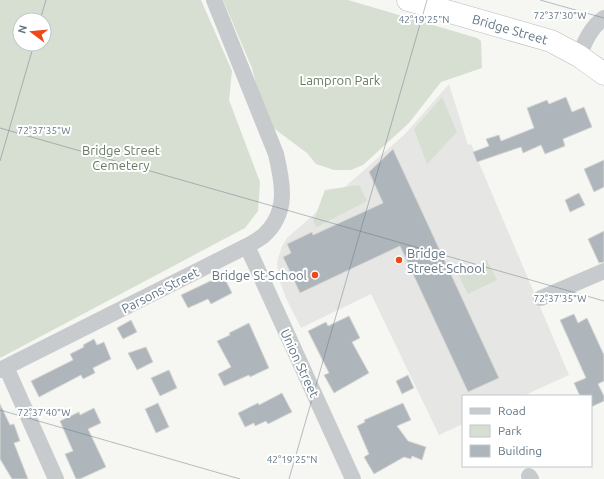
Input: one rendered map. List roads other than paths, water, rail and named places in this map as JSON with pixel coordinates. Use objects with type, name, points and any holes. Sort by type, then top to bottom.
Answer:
[{"type":"highway","name":"Bridge Street","points":[[408,0],[551,41],[579,56],[604,74]]},
{"type":"street","name":"Parsons Street","points":[[3,368],[247,246],[263,236],[275,223],[280,212],[282,200],[282,179],[276,154],[214,0]]},
{"type":"street","points":[[579,56],[588,36],[595,26],[604,18]]},
{"type":"street","name":"Union Street","points":[[247,246],[353,479]]},
{"type":"street","points":[[541,298],[604,271]]},
{"type":"street","points":[[3,368],[56,479]]},
{"type":"place","name":"Bridge Street School","points":[[399,260]]},
{"type":"place","name":"Bridge St School","points":[[315,275]]},
{"type":"park label","name":"Lampron Park","points":[[340,80]]},
{"type":"park label","name":"Bridge Street Cemetery","points":[[121,158]]}]
